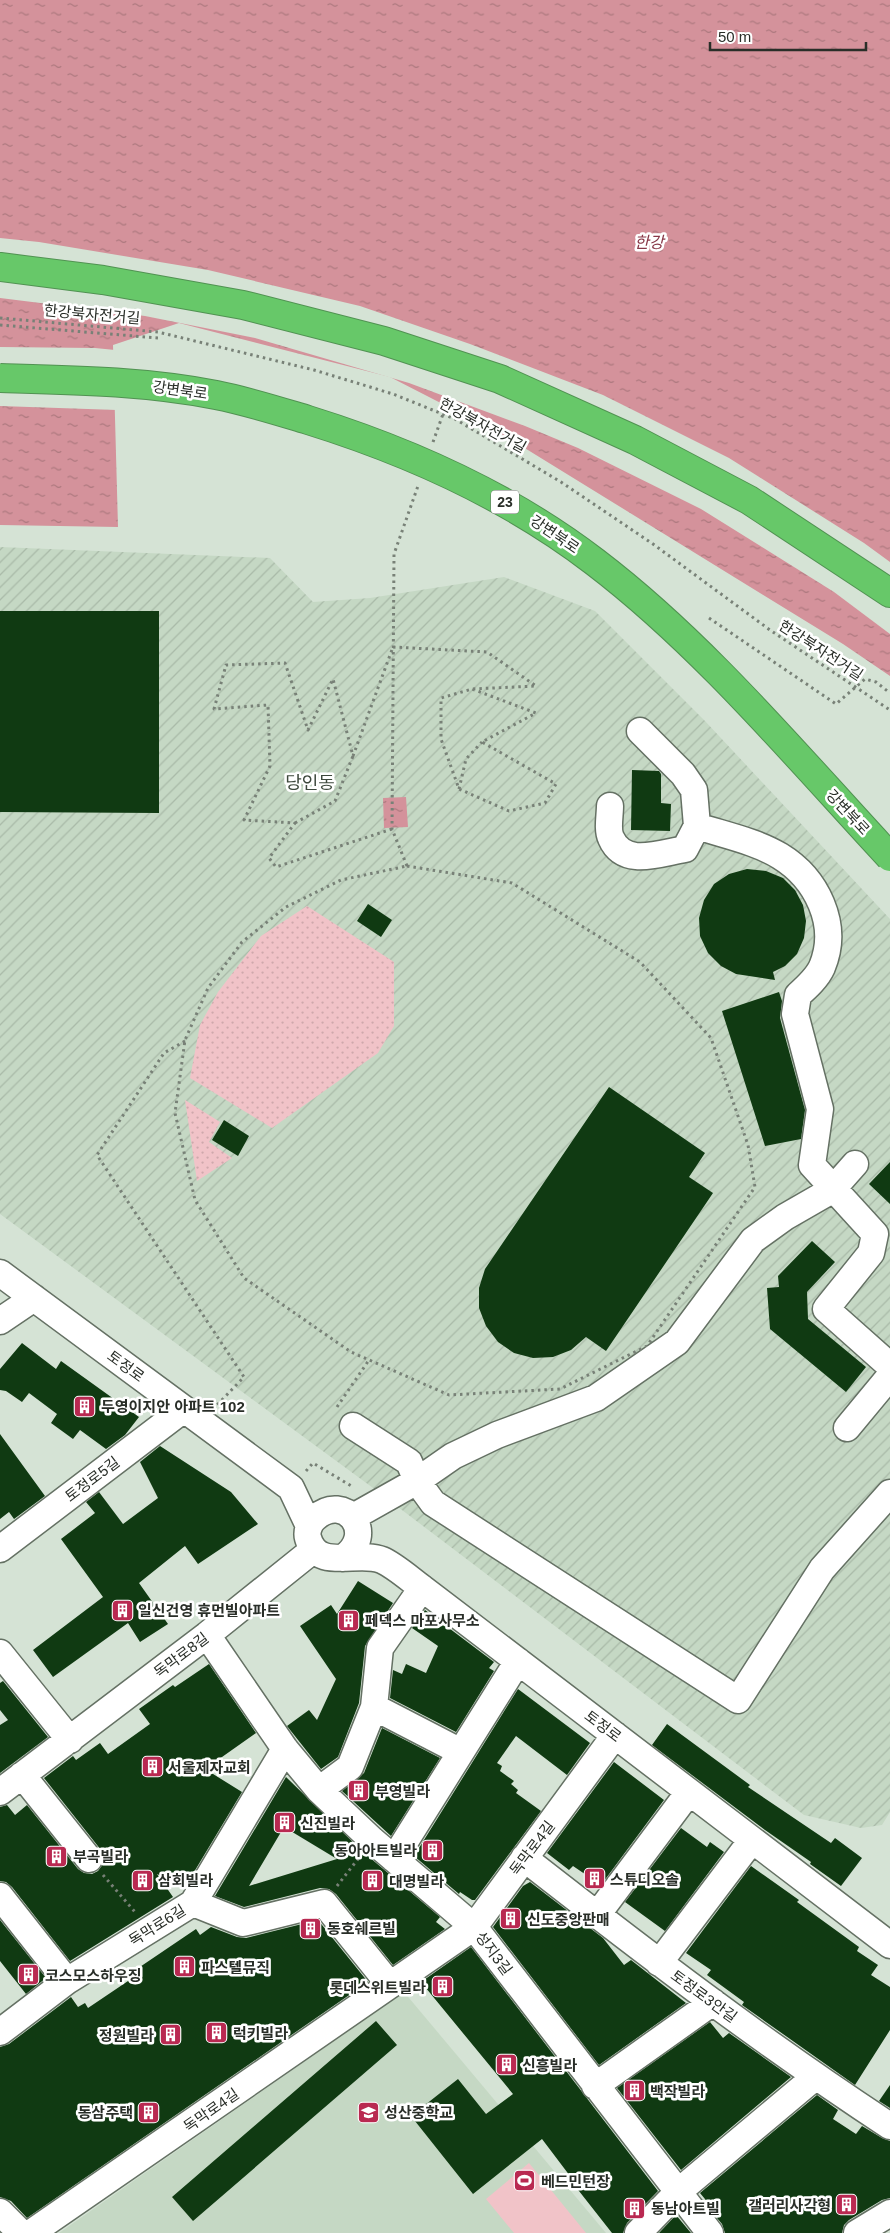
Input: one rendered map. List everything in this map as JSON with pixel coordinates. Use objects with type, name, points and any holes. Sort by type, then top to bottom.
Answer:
[{"type":"highway","points":[[0,267],[103,280],[242,305],[384,342],[500,380],[635,440],[749,500],[890,593]]},
{"type":"highway","name":"강변북로","points":[[0,378],[143,385],[216,395],[284,412],[352,434],[414,457],[483,491],[538,521],[596,563],[664,620],[728,684],[890,857]]},
{"type":"street","points":[[610,806],[610,836],[619,850],[636,858],[685,849],[697,826],[694,790],[683,774],[640,731]]},
{"type":"street","points":[[697,826],[753,844],[778,855],[797,868],[812,884],[822,904],[827,924],[828,944],[822,967],[811,984],[798,995],[794,1014],[820,1109],[812,1166],[832,1190],[875,1234],[871,1253],[826,1309],[890,1366]]},
{"type":"street","points":[[348,1519],[358,1542],[352,1552],[343,1558],[326,1558],[311,1538],[321,1513],[348,1519],[417,1481],[453,1456],[497,1435],[596,1398],[677,1342],[753,1240],[785,1216],[832,1190],[855,1164]]},
{"type":"street","name":"토정로","points":[[0,1273],[291,1488],[311,1538]]},
{"type":"street","points":[[0,1321],[34,1298]]},
{"type":"street","points":[[847,1428],[890,1376]]},
{"type":"street","name":"토정로5길","points":[[0,1549],[192,1416]]},
{"type":"street","points":[[344,1419],[409,1462],[417,1481],[433,1503],[738,1700],[822,1569],[890,1493]]},
{"type":"street","points":[[291,1488],[348,1519],[382,1560]]},
{"type":"street","name":"독막로8길","points":[[0,1792],[207,1635],[311,1538]]},
{"type":"street","name":"토정로","points":[[343,1558],[363,1557],[382,1560],[422,1588],[890,1946]]},
{"type":"street","points":[[320,1790],[350,1767],[374,1708],[380,1648],[422,1588]]},
{"type":"street","name":"성지3길","points":[[207,1635],[285,1749],[320,1790],[372,1840],[474,1927],[710,2233]]},
{"type":"street","points":[[0,1653],[70,1740]]},
{"type":"street","points":[[394,1859],[518,1661]]},
{"type":"street","points":[[374,1708],[461,1752]]},
{"type":"street","name":"독막로4길","points":[[31,2233],[474,1927],[615,1735]]},
{"type":"street","name":"독막로6길","points":[[0,2032],[67,1981],[193,1903],[285,1749]]},
{"type":"street","points":[[22,1775],[89,1859]]},
{"type":"street","points":[[597,1915],[689,1792]]},
{"type":"street","points":[[659,1963],[752,1840]]},
{"type":"street","name":"토정로3안길","points":[[524,1858],[659,1963],[815,2076],[890,2126]]},
{"type":"street","points":[[0,1896],[67,1981]]},
{"type":"street","points":[[193,1903],[243,1922],[324,1903],[390,1985]]},
{"type":"street","points":[[595,2086],[713,2002]]},
{"type":"street","points":[[638,2233],[678,2192],[815,2076]]},
{"type":"street","points":[[0,2212],[20,2233]]},
{"type":"street","points":[[858,2233],[890,2213]]},
{"type":"path","name":"한강북자전거길","points":[[0,318],[158,332],[314,370],[393,394],[455,419],[561,482],[653,544],[770,630],[857,686],[890,710]]},
{"type":"path","points":[[0,325],[158,338]]},
{"type":"path","points":[[394,554],[392,829],[407,866]]},
{"type":"path","points":[[709,618],[836,704],[865,680],[876,682],[890,693]]},
{"type":"path","points":[[393,647],[487,652],[536,686],[472,689],[441,698],[441,738],[460,789],[509,811],[545,803],[556,784],[482,742]]},
{"type":"path","points":[[392,829],[276,867],[269,858],[295,823],[335,801],[393,647]]},
{"type":"path","points":[[295,823],[244,820],[270,766],[268,705],[214,709],[226,665],[285,664],[308,730],[333,679],[353,756]]},
{"type":"path","points":[[460,789],[466,759],[482,742],[536,714],[472,689]]},
{"type":"path","points":[[407,866],[512,883],[640,962],[711,1038],[748,1144],[755,1187],[647,1346],[560,1389],[449,1395],[351,1352],[244,1278],[195,1200],[175,1113],[185,1040],[208,988],[242,942],[286,907],[341,880],[407,866]]},
{"type":"path","points":[[185,1040],[164,1053],[97,1155],[244,1377],[192,1416]]},
{"type":"path","points":[[344,1419],[369,1360]]},
{"type":"path","points":[[291,1488],[312,1463],[351,1487],[360,1488]]},
{"type":"path","points":[[324,1903],[372,1840]]},
{"type":"path","points":[[89,1859],[150,1930]]},
{"type":"shaded area","points":[[0,547],[270,558],[313,602],[370,598],[504,577],[595,611],[705,721],[890,919],[890,1812],[882,1825],[861,1828],[804,1815],[369,1485],[0,1214]]},
{"type":"shaded area","points":[[307,906],[394,962],[394,1026],[378,1053],[272,1128],[190,1078],[200,1025],[218,992],[261,936]]},
{"type":"shaded area","points":[[185,1100],[220,1122],[209,1142],[232,1158],[197,1181]]},
{"type":"shaded area","name":"성산중학교","points":[[404,1992],[606,2233],[59,2233]]},
{"type":"shaded area","name":"베드민턴장","points":[[529,2163],[586,2233],[514,2233],[486,2199]]},
{"type":"water","name":"한강","points":[[0,0],[890,0],[890,676],[843,644],[505,436],[390,377],[179,323],[113,345],[118,527],[0,525]]},
{"type":"water","points":[[406,797],[408,827],[384,828],[383,798]]},
{"type":"pier","points":[[0,238],[39,242],[208,270],[360,306],[470,344],[603,395],[729,458],[864,543],[890,562],[890,634],[834,592],[701,509],[578,448],[525,426],[409,383],[255,338],[145,316],[0,298]]},
{"type":"pier","points":[[0,347],[115,350],[117,410],[0,406]]},
{"type":"building","points":[[0,611],[159,611],[159,813],[0,812]]},
{"type":"building","points":[[632,770],[659,771],[661,774],[661,803],[671,804],[670,831],[631,830]]},
{"type":"building","points":[[747,869],[766,871],[783,878],[795,890],[803,905],[806,921],[804,938],[797,954],[785,966],[773,972],[775,980],[736,974],[721,966],[708,953],[700,936],[699,918],[704,900],[714,884],[729,874]]},
{"type":"building","points":[[368,904],[392,920],[381,937],[357,921]]},
{"type":"building","points":[[779,992],[782,1001],[780,1018],[805,1110],[801,1139],[765,1146],[722,1011]]},
{"type":"building","points":[[609,1087],[705,1153],[689,1177],[713,1193],[606,1351],[586,1337],[571,1350],[553,1357],[533,1358],[514,1353],[498,1342],[486,1326],[479,1308],[479,1288],[485,1269]]},
{"type":"building","points":[[224,1120],[249,1136],[238,1156],[212,1140]]},
{"type":"building","points":[[890,1162],[890,1204],[869,1184]]},
{"type":"building","points":[[812,1241],[835,1262],[807,1292],[808,1319],[866,1367],[846,1392],[770,1329],[767,1288],[779,1287],[778,1276]]},
{"type":"building","name":"두영이지안 아파트 102","points":[[22,1343],[56,1369],[61,1361],[139,1417],[125,1435],[106,1449],[80,1430],[73,1439],[51,1423],[57,1414],[29,1393],[22,1402],[6,1391],[0,1390],[0,1369]]},
{"type":"building","points":[[0,1434],[45,1496],[14,1519],[9,1512],[0,1519]]},
{"type":"building","points":[[160,1446],[231,1492],[258,1524],[198,1564],[185,1546],[139,1583],[168,1624],[140,1642],[128,1623],[53,1677],[33,1650],[103,1597],[61,1539],[95,1513],[86,1502],[99,1492],[123,1524],[158,1498],[140,1462]]},
{"type":"building","points":[[358,1581],[393,1603],[365,1646],[359,1703],[338,1757],[321,1769],[287,1726],[309,1710],[317,1720],[336,1679],[300,1626],[331,1605],[337,1614]]},
{"type":"building","points":[[425,1610],[494,1662],[489,1668],[494,1671],[456,1732],[390,1698],[393,1670],[402,1674],[406,1664],[426,1673],[438,1646],[412,1628]]},
{"type":"building","points":[[209,1664],[256,1733],[205,1769],[242,1792],[185,1887],[157,1874],[173,1897],[70,1961],[12,1887],[6,1882],[0,1881],[0,1807],[7,1805],[15,1815],[27,1805],[78,1869],[84,1873],[92,1874],[98,1871],[103,1864],[104,1856],[101,1850],[44,1778],[73,1756],[76,1760],[100,1743],[108,1754],[150,1724],[139,1709],[173,1685],[175,1687]]},
{"type":"building","points":[[3,1681],[48,1737],[0,1773],[0,1725],[8,1720],[0,1710],[0,1683]]},
{"type":"building","points":[[518,1689],[590,1743],[567,1775],[516,1736],[497,1763],[502,1766],[500,1771],[514,1781],[511,1784],[518,1790],[516,1793],[541,1811],[475,1900],[472,1900],[460,1892],[459,1894],[414,1856]]},
{"type":"building","points":[[667,1724],[750,1785],[748,1787],[831,1843],[835,1838],[862,1858],[841,1886],[652,1745]]},
{"type":"building","points":[[382,1728],[440,1758],[391,1836],[342,1791],[364,1773]]},
{"type":"building","points":[[614,1762],[664,1800],[601,1885],[573,1866],[569,1870],[547,1853]]},
{"type":"building","points":[[286,1777],[362,1851],[440,1917],[436,1922],[445,1929],[393,1965],[336,1894],[329,1889],[320,1888],[244,1907],[215,1896]],"holes":[[[284,1827],[337,1859],[249,1886]]]},
{"type":"building","points":[[681,1828],[707,1847],[710,1842],[724,1852],[665,1931],[625,1902]]},
{"type":"building","points":[[751,1866],[799,1900],[797,1902],[859,1947],[857,1951],[878,1965],[871,1975],[890,1987],[890,2030],[855,2085],[742,2005],[744,2002],[707,1975],[711,1970],[686,1953]]},
{"type":"building","points":[[530,1882],[603,1938],[624,1965],[631,1960],[686,2003],[599,2065],[493,1927],[523,1886]]},
{"type":"building","name":"코스모스하우징","points":[[0,1920],[46,1978],[26,1994],[0,1961]]},
{"type":"building","points":[[318,1920],[368,1982],[27,2218],[11,2201],[0,2197],[0,2047],[9,2044],[71,1997],[78,2007],[85,2003],[88,2008],[131,1979],[128,1975],[196,1929],[200,1935],[211,1927],[237,1937],[246,1938]]},
{"type":"building","points":[[471,1947],[658,2191],[627,2223],[623,2233],[612,2233],[568,2177],[570,2176],[542,2139],[473,2194],[411,2116],[458,2079],[486,2114],[513,2094],[421,1982]]},
{"type":"building","points":[[376,2021],[397,2045],[193,2221],[172,2197]]},
{"type":"building","points":[[710,2022],[723,2038],[729,2033],[791,2077],[681,2170],[617,2088]]},
{"type":"building","points":[[890,2085],[890,2108],[879,2101]]},
{"type":"building","points":[[817,2095],[838,2110],[833,2119],[856,2134],[862,2126],[890,2141],[890,2198],[882,2200],[849,2220],[844,2225],[842,2233],[725,2233],[722,2224],[717,2218],[719,2216],[700,2193]]},
{"type":"building","points":[[676,2215],[691,2233],[659,2233]]},
{"type":"place","name":"두영이지안 아파트 102","points":[[85,1406]]},
{"type":"place","name":"일신건영 휴먼빌아파트","points":[[122,1610]]},
{"type":"place","name":"페덱스 마포사무소","points":[[349,1620]]},
{"type":"place","name":"서울제자교회","points":[[152,1767]]},
{"type":"place","name":"부영빌라","points":[[359,1791]]},
{"type":"place","name":"신진빌라","points":[[284,1823]]},
{"type":"place","name":"동아아트빌라","points":[[433,1850]]},
{"type":"place","name":"부곡빌라","points":[[57,1856]]},
{"type":"place","name":"스튜디오솔","points":[[594,1879]]},
{"type":"place","name":"삼회빌라","points":[[142,1880]]},
{"type":"place","name":"대명빌라","points":[[373,1881]]},
{"type":"place","name":"신도중앙판매","points":[[511,1919]]},
{"type":"place","name":"동호쉐르빌","points":[[311,1928]]},
{"type":"place","name":"파스텔뮤직","points":[[185,1967]]},
{"type":"place","name":"코스모스하우징","points":[[29,1975]]},
{"type":"place","name":"롯데스위트빌라","points":[[442,1987]]},
{"type":"place","name":"럭키빌라","points":[[217,2033]]},
{"type":"place","name":"정원빌라","points":[[170,2035]]},
{"type":"place","name":"신흥빌라","points":[[506,2065]]},
{"type":"place","name":"백작빌라","points":[[634,2091]]},
{"type":"place","name":"동삼주택","points":[[149,2112]]},
{"type":"place","name":"성산중학교","points":[[368,2112]]},
{"type":"place","name":"베드민턴장","points":[[525,2181]]},
{"type":"place","name":"갤러리사각형","points":[[847,2205]]},
{"type":"place","name":"동남아트빌","points":[[635,2208]]},
{"type":"district","name":"당인동","points":[[310,783]]}]
